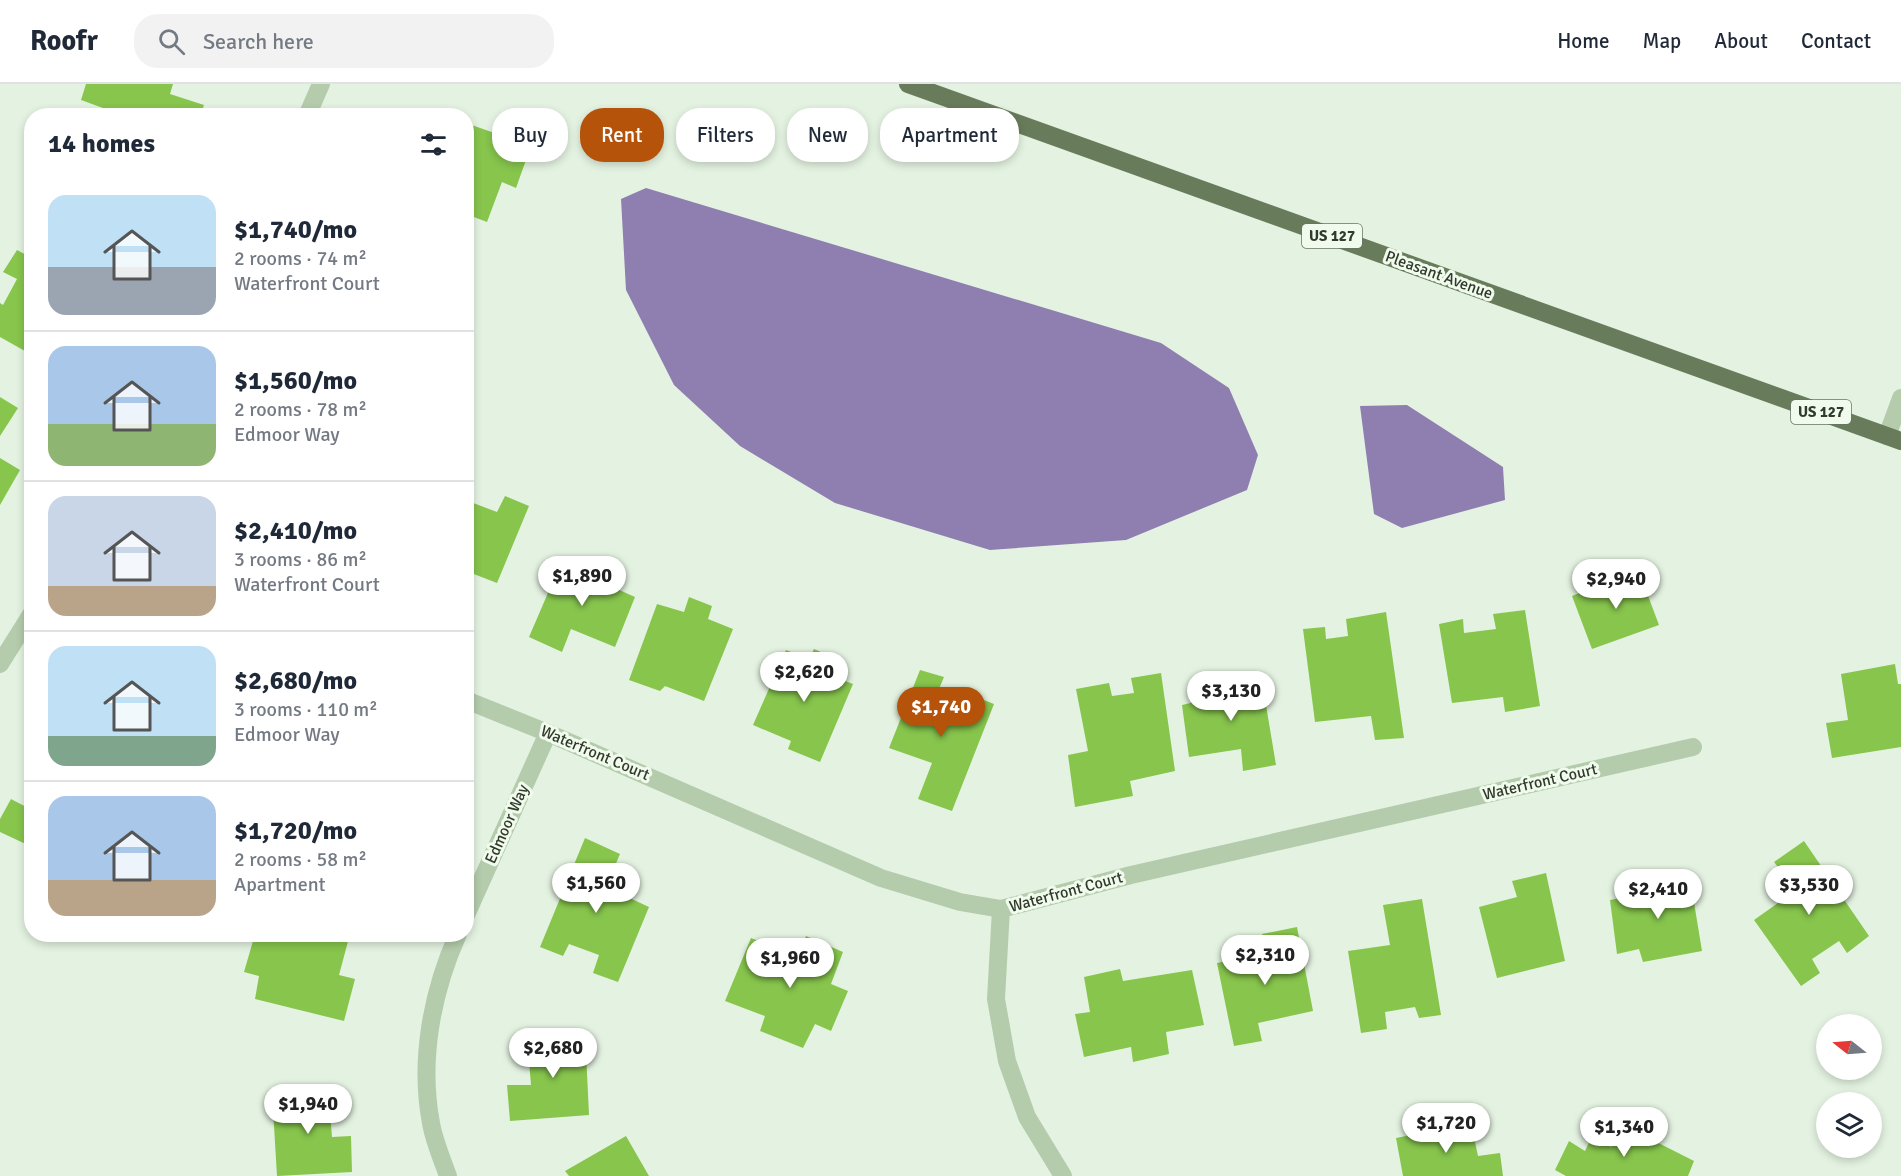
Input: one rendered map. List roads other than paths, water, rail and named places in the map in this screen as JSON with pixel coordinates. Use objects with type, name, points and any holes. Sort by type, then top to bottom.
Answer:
[{"type":"main road","name":"Pleasant Avenue","points":[[908,84],[1894,438]]},
{"type":"street","points":[[310,108],[321,84]]},
{"type":"street","points":[[1894,438],[1901,398]]},
{"type":"street","points":[[0,664],[24,626]]},
{"type":"street","name":"Waterfront Court","points":[[474,703],[548,733],[881,878],[960,902],[1001,909],[1131,875],[1693,747]]},
{"type":"street","name":"Edmoor Way","points":[[474,897],[548,733]]},
{"type":"street","points":[[1001,909],[996,999],[1007,1061],[1027,1117],[1063,1176]]},
{"type":"street","points":[[448,1176],[431,1124],[426,1075],[431,1016],[454,942]]}]
